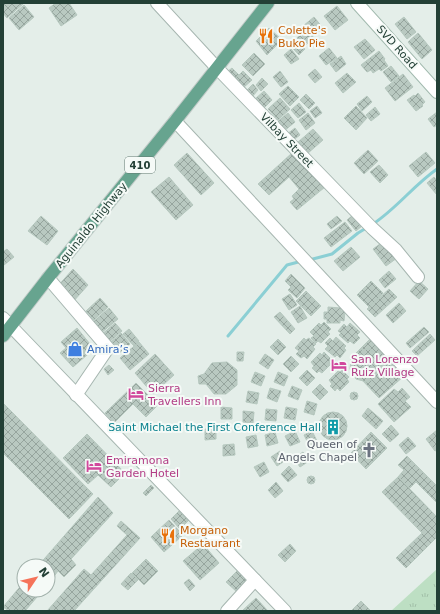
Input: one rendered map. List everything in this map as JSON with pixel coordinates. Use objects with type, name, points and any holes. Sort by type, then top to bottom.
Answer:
[{"type":"main road","name":"Aguinaldo Highway","points":[[5,327],[48,278],[268,3]]},
{"type":"street","name":"Vilbay Street","points":[[157,3],[217,68],[369,225],[396,250],[418,277]]},
{"type":"street","name":"SVD Road","points":[[357,3],[437,92]]},
{"type":"street","points":[[175,121],[437,402]]},
{"type":"street","points":[[48,278],[108,348],[76,395]]},
{"type":"street","points":[[5,327],[76,395],[285,611]]},
{"type":"street","points":[[227,611],[255,580]]},
{"type":"green space","points":[[437,569],[437,611],[391,611]]},
{"type":"building","points":[[56,3],[69,3],[77,15],[61,26],[49,8]]},
{"type":"building","points":[[3,4],[23,4],[7,18],[3,13]]},
{"type":"building","points":[[24,5],[34,17],[19,30],[9,18]]},
{"type":"building","points":[[337,6],[348,20],[335,30],[324,16]]},
{"type":"building","points":[[314,17],[323,28],[312,37],[303,26]]},
{"type":"building","points":[[404,17],[416,32],[407,39],[395,24]]},
{"type":"building","points":[[269,28],[282,40],[267,55],[256,41]]},
{"type":"building","points":[[304,30],[312,39],[305,46],[297,38]]},
{"type":"building","points":[[418,33],[432,50],[422,59],[408,42]]},
{"type":"building","points":[[295,39],[305,49],[299,55],[289,44]]},
{"type":"building","points":[[365,39],[375,50],[364,59],[354,47]]},
{"type":"building","points":[[329,48],[337,58],[326,65],[319,56]]},
{"type":"building","points":[[291,49],[299,59],[291,64],[284,55]]},
{"type":"building","points":[[379,51],[388,66],[381,71],[379,69],[373,73],[371,70],[367,72],[361,65]]},
{"type":"building","points":[[254,53],[265,64],[253,76],[242,65]]},
{"type":"building","points":[[341,56],[346,64],[336,72],[330,64]]},
{"type":"building","points":[[391,66],[399,76],[391,82],[383,72]]},
{"type":"building","points":[[232,68],[239,75],[234,79],[227,72]]},
{"type":"building","points":[[315,69],[322,77],[315,83],[308,75]]},
{"type":"building","points":[[243,71],[252,80],[243,88],[235,79]]},
{"type":"building","points":[[280,71],[288,82],[281,87],[273,77]]},
{"type":"building","points":[[347,73],[356,82],[343,93],[335,83]]},
{"type":"building","points":[[403,74],[413,87],[395,101],[385,88]]},
{"type":"building","points":[[262,78],[268,84],[261,91],[256,85]]},
{"type":"building","points":[[253,84],[258,90],[252,97],[246,91]]},
{"type":"building","points":[[288,86],[299,97],[290,106],[279,94]]},
{"type":"building","points":[[264,91],[272,100],[263,109],[254,100]]},
{"type":"building","points":[[418,93],[425,102],[422,105],[423,106],[416,111],[407,100]]},
{"type":"building","points":[[306,94],[315,103],[309,109],[300,100]]},
{"type":"building","points":[[367,96],[372,102],[362,111],[357,104]]},
{"type":"building","points":[[280,98],[290,109],[278,120],[268,109]]},
{"type":"building","points":[[299,103],[306,112],[298,118],[291,110]]},
{"type":"building","points":[[317,106],[322,113],[315,118],[310,111]]},
{"type":"building","points":[[356,106],[367,118],[356,130],[344,118]]},
{"type":"building","points":[[375,107],[380,114],[371,121],[366,115]]},
{"type":"building","points":[[437,112],[437,125],[434,127],[428,119]]},
{"type":"building","points":[[288,113],[295,122],[284,131],[277,122]]},
{"type":"building","points":[[308,113],[315,123],[306,130],[299,120]]},
{"type":"building","points":[[295,128],[300,135],[292,141],[287,134]]},
{"type":"building","points":[[313,129],[323,140],[307,154],[297,143]]},
{"type":"building","points":[[368,150],[378,161],[364,174],[354,163]]},
{"type":"building","points":[[426,152],[435,163],[418,177],[409,166]]},
{"type":"building","points":[[187,153],[214,183],[201,195],[174,165]]},
{"type":"building","points":[[292,153],[300,163],[304,160],[325,187],[297,210],[290,202],[294,199],[292,196],[299,189],[289,177],[269,195],[258,184]]},
{"type":"building","points":[[379,165],[388,175],[380,183],[370,172]]},
{"type":"building","points":[[169,177],[193,205],[176,220],[151,192]]},
{"type":"building","points":[[434,177],[437,181],[437,195],[427,183]]},
{"type":"building","points":[[353,215],[362,226],[356,231],[347,220]]},
{"type":"building","points":[[41,216],[58,231],[47,245],[28,231]]},
{"type":"building","points":[[337,216],[342,221],[331,229],[327,224]]},
{"type":"building","points":[[345,222],[352,231],[331,247],[324,238]]},
{"type":"building","points":[[384,241],[397,258],[386,266],[373,249]]},
{"type":"building","points":[[351,247],[360,257],[343,271],[334,261]]},
{"type":"building","points":[[7,249],[14,257],[4,265],[3,252]]},
{"type":"building","points":[[73,269],[88,285],[72,303],[57,287]]},
{"type":"building","points":[[389,271],[396,279],[385,288],[379,280]]},
{"type":"building","points":[[291,274],[305,288],[297,298],[288,290],[291,287],[285,281]]},
{"type":"building","points":[[371,281],[383,293],[369,307],[357,295]]},
{"type":"building","points":[[419,281],[428,289],[419,299],[410,291]]},
{"type":"building","points":[[389,289],[397,297],[375,317],[367,309]]},
{"type":"building","points":[[306,291],[321,306],[311,316],[296,301]]},
{"type":"building","points":[[290,294],[297,305],[289,310],[282,299]]},
{"type":"building","points":[[100,298],[108,307],[94,320],[86,311]]},
{"type":"building","points":[[399,303],[406,311],[393,323],[386,315]]},
{"type":"building","points":[[300,306],[307,318],[298,323],[291,312]]},
{"type":"building","points":[[328,307],[341,308],[341,311],[345,311],[344,321],[340,320],[340,323],[327,323],[327,319],[324,319],[324,312],[328,312]]},
{"type":"building","points":[[109,308],[118,319],[101,333],[92,323]]},
{"type":"building","points":[[280,312],[295,329],[290,334],[274,317]]},
{"type":"building","points":[[324,322],[331,329],[328,332],[330,334],[321,343],[318,341],[316,343],[311,338],[314,336],[310,332],[319,323],[321,325]]},
{"type":"building","points":[[115,323],[122,331],[108,343],[101,335]]},
{"type":"building","points":[[350,323],[360,332],[357,335],[360,338],[354,344],[350,341],[348,343],[339,335],[341,333],[338,331],[344,324],[347,327]]},
{"type":"building","points":[[424,327],[429,332],[410,348],[406,343]]},
{"type":"building","points":[[77,328],[94,349],[73,367],[60,353],[66,348],[61,342]]},
{"type":"building","points":[[129,329],[139,341],[134,346],[123,334]]},
{"type":"building","points":[[121,333],[130,344],[120,353],[111,342]]},
{"type":"building","points":[[430,334],[435,340],[417,356],[412,351]]},
{"type":"building","points":[[336,337],[346,346],[344,348],[346,350],[340,358],[337,355],[335,357],[325,349],[328,346],[325,343],[330,338],[333,341]]},
{"type":"building","points":[[304,338],[306,340],[309,338],[316,344],[313,347],[315,349],[307,359],[304,356],[301,358],[296,354],[299,351],[295,348]]},
{"type":"building","points":[[278,339],[286,347],[278,355],[270,347]]},
{"type":"building","points":[[370,339],[404,376],[379,398],[362,380],[367,382],[376,378],[382,370],[381,357],[369,349],[359,350]]},
{"type":"building","points":[[139,342],[149,354],[130,370],[120,358]]},
{"type":"building","points":[[369,349],[381,357],[382,370],[376,378],[367,382],[356,379],[350,369],[351,358],[359,350]]},
{"type":"building","points":[[237,352],[244,352],[243,361],[237,361]]},
{"type":"building","points":[[324,352],[331,359],[329,362],[331,364],[322,373],[319,371],[317,373],[312,368],[314,366],[311,362],[320,353],[322,355]]},
{"type":"building","points":[[155,354],[174,375],[153,394],[135,373]]},
{"type":"building","points":[[265,354],[274,360],[268,369],[259,363]]},
{"type":"building","points":[[291,356],[299,364],[291,372],[283,364]]},
{"type":"building","points":[[227,362],[237,370],[237,385],[226,394],[214,394],[206,384],[199,384],[198,376],[204,374],[212,363]]},
{"type":"building","points":[[109,365],[114,370],[108,375],[104,369]]},
{"type":"building","points":[[307,370],[315,378],[307,386],[299,378]]},
{"type":"building","points":[[342,370],[349,377],[347,379],[349,382],[340,391],[337,388],[335,391],[330,386],[332,384],[329,380],[338,371],[340,372]]},
{"type":"building","points":[[255,372],[265,376],[261,386],[251,382]]},
{"type":"building","points":[[278,372],[288,376],[284,386],[274,382]]},
{"type":"building","name":"Sierra Travellers Inn","points":[[136,383],[158,405],[146,417],[133,404],[114,423],[105,413]]},
{"type":"building","points":[[320,384],[328,392],[320,400],[312,392]]},
{"type":"building","points":[[292,386],[302,390],[298,400],[288,396]]},
{"type":"building","points":[[270,388],[281,391],[277,402],[267,398]]},
{"type":"building","points":[[402,388],[410,397],[405,401],[411,407],[394,422],[378,404],[394,389],[398,392]]},
{"type":"building","points":[[248,391],[259,393],[257,404],[246,402]]},
{"type":"building","points":[[352,392],[356,392],[358,396],[356,400],[352,400],[350,398],[350,394]]},
{"type":"building","points":[[307,401],[317,404],[314,415],[304,412]]},
{"type":"building","points":[[3,403],[93,494],[69,519],[3,453]]},
{"type":"building","points":[[221,407],[232,408],[232,419],[221,419]]},
{"type":"building","points":[[286,407],[297,409],[295,420],[284,418]]},
{"type":"building","points":[[368,408],[383,421],[376,429],[362,416]]},
{"type":"building","points":[[266,409],[277,410],[276,421],[265,420]]},
{"type":"building","points":[[243,411],[254,412],[253,423],[243,422]]},
{"type":"building","name":"Saint Michael the First Conference Hall","points":[[333,412],[343,416],[347,426],[343,436],[333,440],[323,436],[319,426],[323,416]]},
{"type":"building","points":[[391,425],[399,434],[390,442],[382,434]]},
{"type":"building","points":[[216,428],[216,439],[205,440],[205,429]]},
{"type":"building","points":[[437,430],[437,450],[435,451],[426,439]]},
{"type":"building","points":[[295,431],[300,442],[290,446],[285,436]]},
{"type":"building","points":[[312,431],[319,445],[311,449],[304,435]]},
{"type":"building","points":[[275,432],[278,443],[267,446],[265,435]]},
{"type":"building","name":"Queen of Angels Chapel","points":[[371,432],[387,448],[366,469],[351,453]]},
{"type":"building","name":"Emiramona Garden Hotel","points":[[87,434],[125,473],[111,487],[98,475],[88,484],[63,458]]},
{"type":"building","points":[[256,435],[258,446],[248,448],[246,437]]},
{"type":"building","points":[[408,437],[416,446],[406,454],[399,445]]},
{"type":"building","points":[[234,444],[235,455],[223,456],[223,445]]},
{"type":"building","points":[[280,451],[286,460],[277,466],[271,457]]},
{"type":"building","points":[[303,452],[309,461],[300,467],[294,458]]},
{"type":"building","points":[[407,456],[437,486],[437,503],[416,482],[409,489],[398,477],[404,470],[398,465]]},
{"type":"building","points":[[264,462],[269,472],[260,477],[254,467]]},
{"type":"building","points":[[289,466],[297,475],[288,482],[281,474]]},
{"type":"building","points":[[309,476],[313,476],[315,480],[313,484],[309,484],[307,482],[307,478]]},
{"type":"building","points":[[398,477],[437,517],[437,537],[406,568],[396,558],[422,533],[382,492]]},
{"type":"building","points":[[276,482],[283,491],[275,498],[268,490]]},
{"type":"building","points":[[151,485],[154,488],[146,496],[143,493]]},
{"type":"building","points":[[98,497],[113,513],[71,559],[76,565],[64,577],[58,571],[56,574],[56,558],[45,558]]},
{"type":"building","points":[[180,510],[189,520],[180,529],[171,519]]},
{"type":"building","points":[[169,520],[183,535],[164,552],[151,537]]},
{"type":"building","points":[[121,521],[140,538],[74,611],[47,611],[84,569],[91,575],[127,535],[117,526]]},
{"type":"building","points":[[203,544],[219,563],[200,580],[183,561]]},
{"type":"building","points":[[290,544],[296,551],[285,562],[278,555]]},
{"type":"building","points":[[146,559],[158,571],[144,585],[132,573]]},
{"type":"building","points":[[239,569],[249,579],[237,592],[226,582]]},
{"type":"building","points":[[131,573],[138,580],[128,590],[121,584]]},
{"type":"building","points":[[189,579],[195,586],[190,591],[184,583]]},
{"type":"building","points":[[16,592],[16,598],[36,598],[25,611],[9,611],[3,607]]},
{"type":"building","points":[[256,598],[268,611],[242,611]]},
{"type":"building","points":[[361,601],[371,611],[351,611]]},
{"type":"waterway","points":[[373,224],[437,169]]},
{"type":"waterway","points":[[309,260],[332,254],[358,233],[368,227]]},
{"type":"waterway","points":[[228,336],[287,265],[302,261]]},
{"type":"place","name":"Colette's Buko Pie","points":[[266,36]]},
{"type":"place","name":"Amira’s","points":[[75,349]]},
{"type":"place","name":"San Lorenzo Ruiz Village","points":[[339,365]]},
{"type":"place","name":"Sierra Travellers Inn","points":[[136,394]]},
{"type":"place","name":"Saint Michael the First Conference Hall","points":[[333,427]]},
{"type":"place","name":"Queen of Angels Chapel","points":[[369,450]]},
{"type":"place","name":"Emiramona Garden Hotel","points":[[94,466]]},
{"type":"place","name":"Morgano Restaurant","points":[[168,536]]}]
